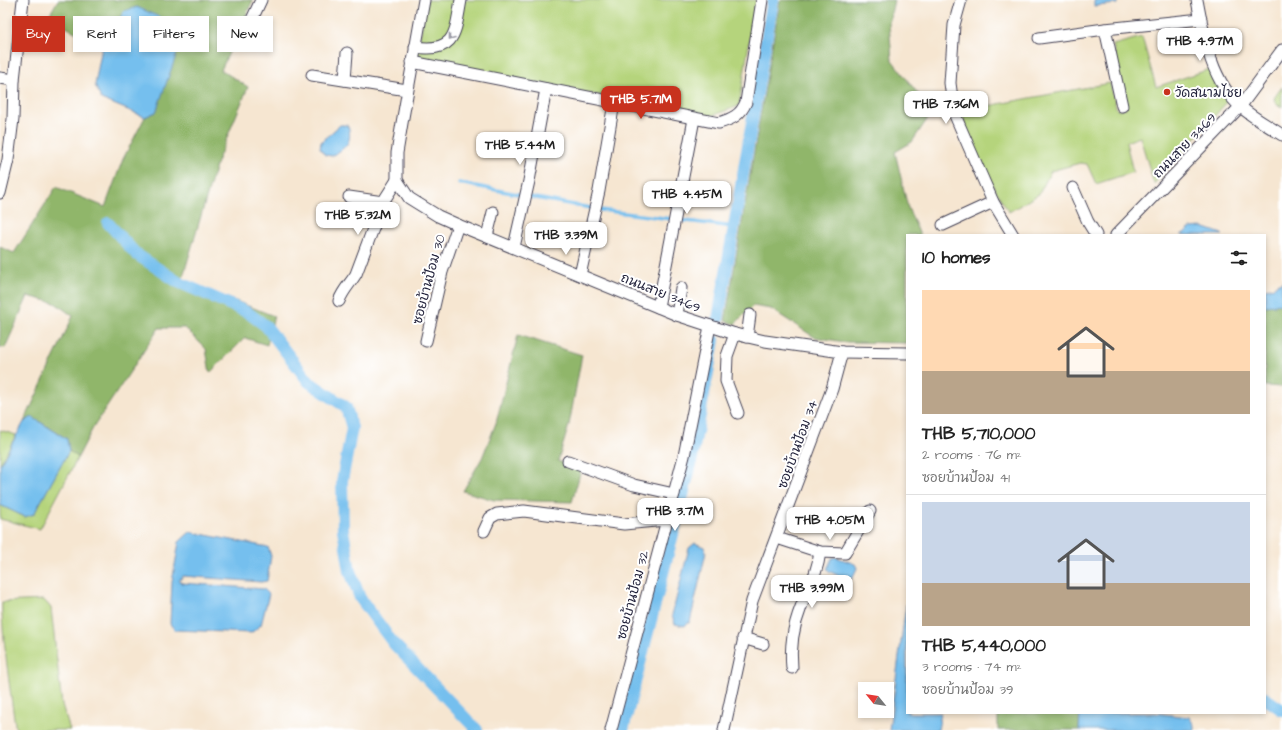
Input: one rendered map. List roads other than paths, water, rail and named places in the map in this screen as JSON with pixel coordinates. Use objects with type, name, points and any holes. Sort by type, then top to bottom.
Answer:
[{"type":"street","points":[[0,193],[9,153],[13,119],[14,80],[23,0]]},
{"type":"street","points":[[254,16],[261,0]]},
{"type":"street","points":[[339,301],[342,290],[352,282],[356,274],[383,202],[397,180],[397,153],[424,0]]},
{"type":"street","points":[[415,47],[428,49],[442,47],[455,34],[461,0]]},
{"type":"street","points":[[412,62],[719,123],[732,119],[743,110],[746,102],[762,0]]},
{"type":"street","points":[[961,0],[954,25],[950,83],[954,113],[993,202],[1012,234]]},
{"type":"street","points":[[1197,0],[1213,68],[1224,87],[1240,107],[1282,134]]},
{"type":"street","points":[[1039,38],[1105,29],[1201,19]]},
{"type":"street","points":[[1105,29],[1122,106]]},
{"type":"street","name":"ถนนสาย 3469","points":[[1117,234],[1240,107],[1282,50]]},
{"type":"street","points":[[345,80],[347,53]]},
{"type":"street","points":[[312,75],[407,90]]},
{"type":"street","points":[[0,78],[14,80]]},
{"type":"street","points":[[514,247],[529,181],[546,89]]},
{"type":"street","points":[[580,275],[599,191],[614,103]]},
{"type":"street","points":[[658,307],[694,119]]},
{"type":"street","name":"ถนนสาย 3469","points":[[397,180],[409,198],[438,216],[677,315],[747,337],[842,352],[906,353]]},
{"type":"street","points":[[1073,188],[1088,222],[1095,234]]},
{"type":"street","points":[[349,197],[383,202]]},
{"type":"street","points":[[943,225],[993,202]]},
{"type":"street","points":[[487,236],[493,212]]},
{"type":"street","name":"ซอยบ้านป้อม 30","points":[[426,341],[442,272],[458,225]]},
{"type":"street","points":[[677,315],[681,288]]},
{"type":"street","points":[[747,337],[750,315]]},
{"type":"street","name":"ซอยบ้านป้อม 32","points":[[611,730],[684,456],[710,326]]},
{"type":"street","points":[[735,334],[728,356],[726,381],[738,413]]},
{"type":"street","name":"ซอยบ้านป้อม 34","points":[[724,730],[752,601],[832,389],[842,352]]},
{"type":"street","points":[[568,461],[634,485],[674,494]]},
{"type":"street","points":[[484,531],[490,518],[497,514],[524,511],[624,524],[666,520]]},
{"type":"street","points":[[777,538],[820,552],[845,553],[870,511]]},
{"type":"street","points":[[792,668],[790,651],[797,619],[818,570],[820,552]]},
{"type":"street","points":[[743,638],[763,644]]},
{"type":"water","points":[[1094,0],[1118,0],[1118,4],[1094,6]]},
{"type":"water","points":[[137,7],[157,16],[139,16],[139,52],[177,52],[156,112],[145,117],[101,99],[95,85],[101,52],[131,52],[131,16],[121,16],[124,11]]},
{"type":"water","points":[[340,125],[348,125],[350,136],[347,144],[332,156],[325,155],[320,148],[321,142]]},
{"type":"water","points":[[1202,227],[1222,234],[1182,234],[1191,228]]},
{"type":"water","points":[[1282,281],[1282,304],[1266,306],[1266,289],[1274,287]]},
{"type":"water","points":[[32,417],[67,439],[69,451],[34,514],[25,517],[0,505],[0,465],[24,422]]},
{"type":"water","points":[[190,532],[268,547],[271,556],[267,581],[261,582],[183,576],[179,581],[182,583],[264,589],[269,594],[261,625],[251,633],[175,630],[170,624],[172,582],[179,542]]},
{"type":"water","points":[[695,543],[704,547],[706,552],[690,622],[684,626],[675,624],[672,615],[689,548]]},
{"type":"water","points":[[836,557],[855,564],[857,568],[852,579],[847,580],[827,569],[832,558]]},
{"type":"water","points":[[906,605],[906,714],[941,714],[938,730],[889,730],[891,718],[894,718],[894,693]]},
{"type":"water","points":[[1080,714],[1164,714],[1189,717],[1194,725],[1194,730],[1079,730]]},
{"type":"waterway","points":[[718,319],[773,0]]},
{"type":"waterway","points":[[459,183],[523,195]]},
{"type":"waterway","points":[[530,197],[591,208]]},
{"type":"waterway","points":[[600,210],[672,219]]},
{"type":"waterway","points":[[678,220],[734,227]]},
{"type":"waterway","points":[[108,223],[136,254],[178,282],[247,312],[266,326],[309,382],[346,407],[352,428],[342,481],[343,530],[350,571],[360,598],[393,643],[477,730]]},
{"type":"waterway","points":[[623,730],[691,464],[714,340]]},
{"type":"waterway","points":[[1266,699],[1282,710]]},
{"type":"place","name":"วัดสนามไชย","points":[[1167,92]]}]
